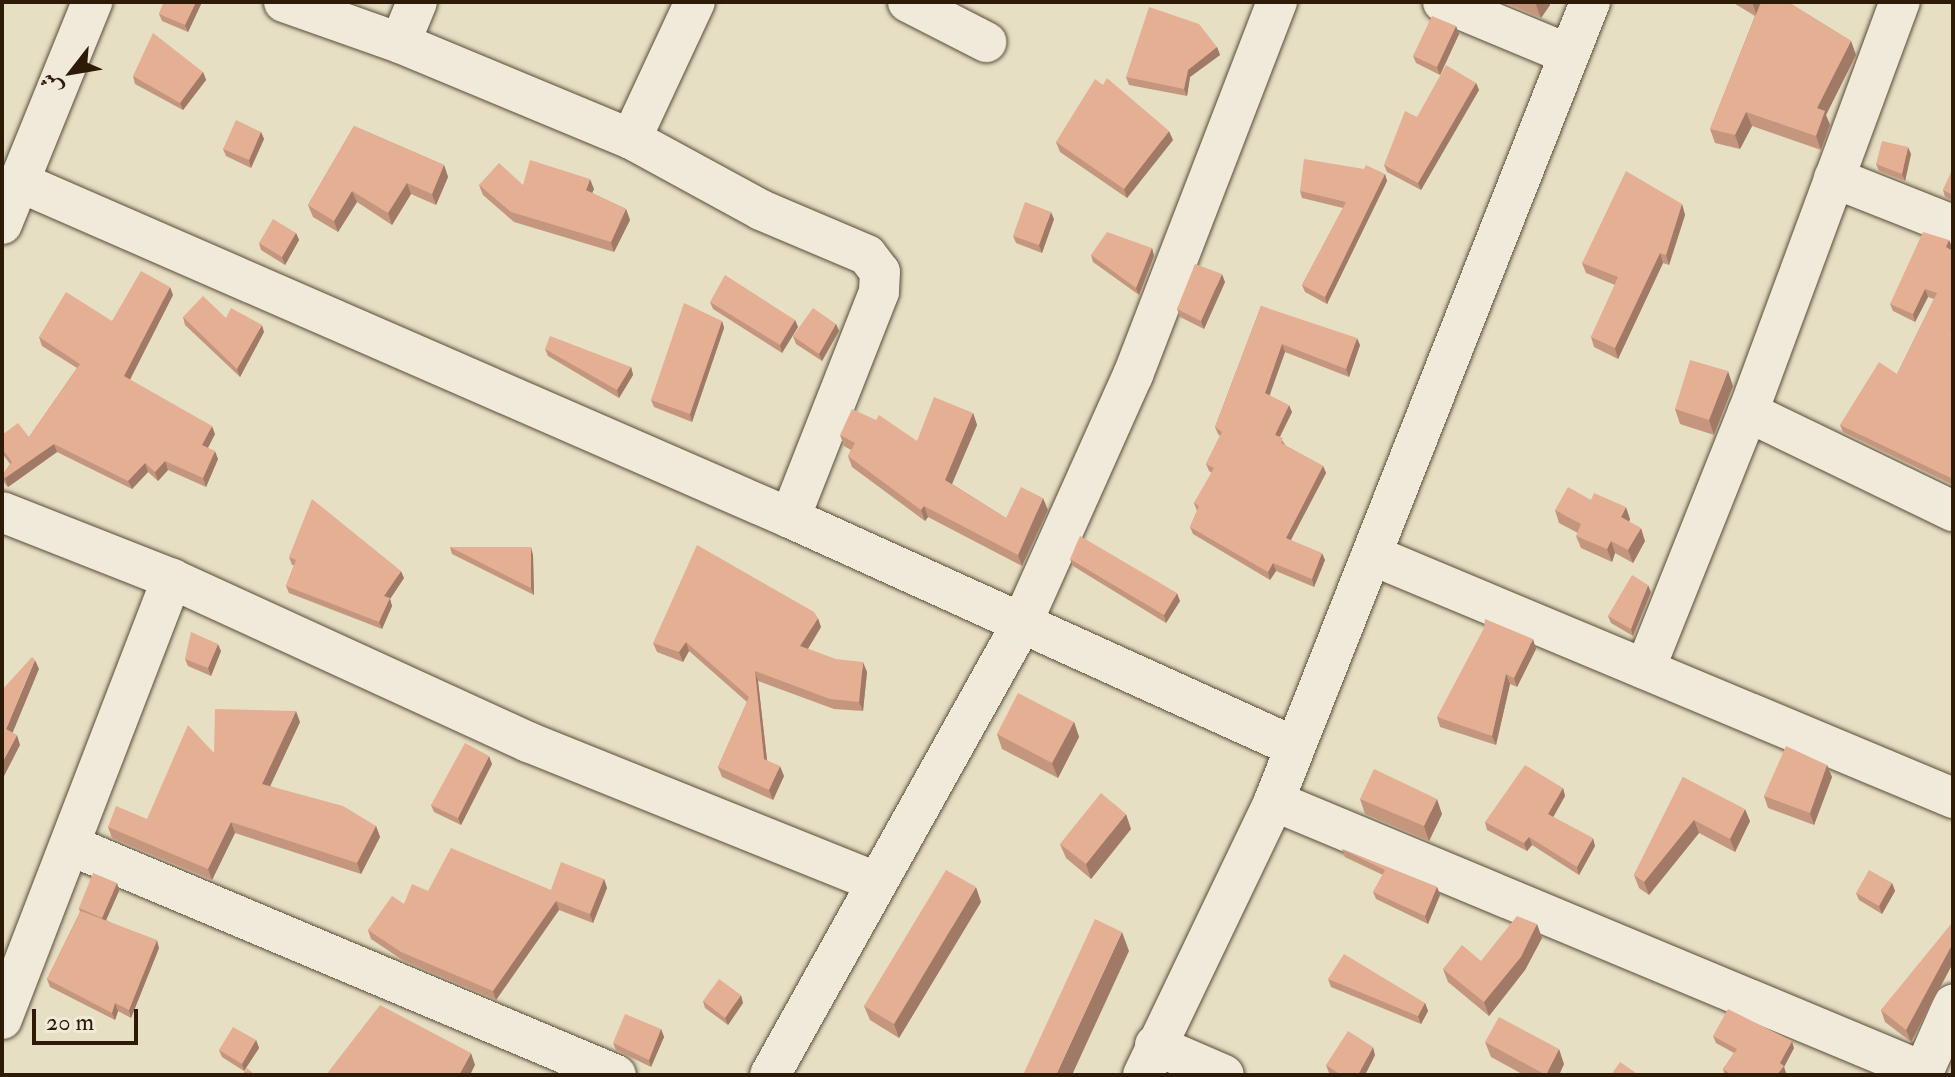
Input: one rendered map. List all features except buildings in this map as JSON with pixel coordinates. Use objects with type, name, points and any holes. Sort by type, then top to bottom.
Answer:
[{"type":"street","points":[[2,224],[92,2]]},
{"type":"street","points":[[284,2],[400,43],[631,139],[761,210],[867,255],[880,272],[879,292],[790,518]]},
{"type":"street","points":[[400,43],[417,2]]},
{"type":"street","points":[[631,139],[695,2]]},
{"type":"street","points":[[908,2],[986,42]]},
{"type":"street","points":[[770,1075],[1021,625],[1133,375],[1277,2]]},
{"type":"street","points":[[1443,2],[1568,54]]},
{"type":"street","points":[[1224,1075],[1149,1060],[1274,801],[1374,556],[1590,2]]},
{"type":"street","points":[[1645,669],[1748,412],[1900,2]]},
{"type":"street","points":[[1834,178],[1953,225]]},
{"type":"street","points":[[17,181],[790,518],[1295,747]]},
{"type":"street","points":[[1748,412],[1953,511]]},
{"type":"street","points":[[2,512],[172,579],[528,742],[877,882]]},
{"type":"street","points":[[1374,556],[1953,798]]},
{"type":"street","points":[[2,1019],[72,846],[172,579]]},
{"type":"street","points":[[1274,801],[1923,1073],[1953,1005]]},
{"type":"street","points":[[72,846],[616,1075]]}]
